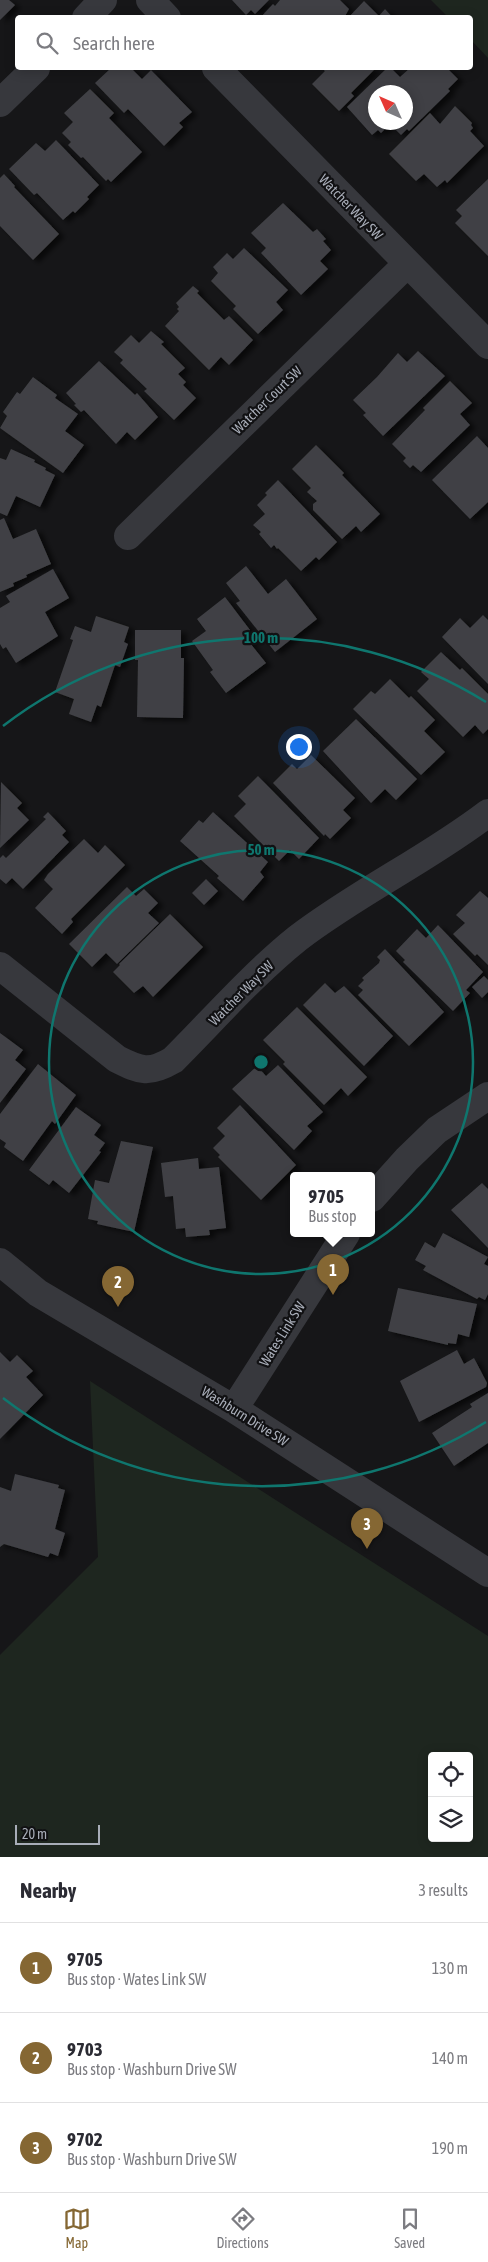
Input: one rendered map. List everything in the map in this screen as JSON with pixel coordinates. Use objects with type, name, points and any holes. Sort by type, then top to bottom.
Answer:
[{"type":"street","points":[[89,15],[104,0]]},
{"type":"street","points":[[150,0],[164,15]]},
{"type":"street","points":[[0,103],[34,70]]},
{"type":"street","name":"Watcher Way SW","points":[[218,70],[488,345]]},
{"type":"street","name":"Watcher Court SW","points":[[128,536],[407,264]]},
{"type":"street","name":"Watcher Way SW","points":[[0,966],[117,1059],[138,1070],[156,1070],[173,1060],[261,971],[298,939],[488,813]]},
{"type":"street","points":[[375,1195],[407,1159],[437,1130],[488,1096]]},
{"type":"street","name":"Wates Link SW","points":[[234,1409],[344,1237]]},
{"type":"street","name":"Washburn Drive SW","points":[[0,1262],[38,1293],[234,1409],[488,1573]]},
{"type":"shaded area","points":[[431,0],[488,0],[488,58],[473,42],[473,15],[446,15]]},
{"type":"shaded area","points":[[90,1381],[488,1636],[488,1857],[0,1857],[0,1655],[98,1557]]},
{"type":"building","points":[[0,0],[9,0],[15,5],[0,20]]},
{"type":"building","points":[[232,0],[269,0],[255,14],[251,10],[246,15]]},
{"type":"building","points":[[280,0],[340,0],[349,9],[346,15],[263,15],[273,4],[275,6]]},
{"type":"building","points":[[364,1],[378,15],[351,15]]},
{"type":"building","points":[[385,9],[390,15],[380,15]]},
{"type":"building","points":[[109,70],[133,70],[142,79],[151,70],[192,112],[179,123],[183,127],[164,146],[128,109],[124,113],[95,83]]},
{"type":"building","points":[[324,70],[374,70],[351,93],[354,96],[339,111],[312,84],[325,71]]},
{"type":"building","points":[[385,70],[393,70],[400,77],[408,70],[449,70],[458,79],[448,89],[450,91],[413,127],[413,85],[370,85]]},
{"type":"building","points":[[368,87],[368,130],[378,130],[372,135],[347,107]]},
{"type":"building","points":[[90,89],[114,113],[109,118],[142,152],[111,182],[108,179],[106,181],[83,157],[81,158],[68,145],[71,142],[62,133],[73,122],[64,113]]},
{"type":"building","points":[[455,106],[472,123],[473,128],[470,131],[484,146],[447,183],[445,180],[437,187],[424,174],[416,181],[389,154],[430,113],[440,124]]},
{"type":"building","points":[[396,130],[406,130],[401,135]]},
{"type":"building","points":[[56,140],[99,185],[87,197],[89,199],[75,213],[73,211],[63,220],[37,193],[34,195],[9,169],[36,143],[45,151]]},
{"type":"building","points":[[4,174],[59,234],[33,260],[0,226],[0,178]]},
{"type":"building","points":[[488,179],[488,256],[455,223],[462,216],[456,210]]},
{"type":"building","points":[[283,203],[313,232],[317,229],[326,239],[323,241],[331,250],[320,261],[328,269],[301,295],[261,253],[266,248],[251,233]]},
{"type":"building","points":[[244,248],[288,290],[276,302],[283,310],[258,334],[233,309],[236,306],[211,281],[218,273],[213,267],[227,253],[233,259]]},
{"type":"building","points":[[193,286],[199,291],[197,293],[224,320],[229,316],[253,340],[229,365],[221,357],[209,370],[165,326],[179,311],[176,303]]},
{"type":"building","points":[[151,331],[164,342],[161,344],[185,368],[178,374],[186,382],[183,385],[196,398],[174,420],[144,391],[147,389],[120,363],[123,360],[114,352],[131,335],[139,343]]},
{"type":"building","points":[[418,351],[445,376],[383,436],[363,415],[366,413],[353,400],[398,353],[407,362]]},
{"type":"building","points":[[99,361],[135,395],[137,393],[158,417],[135,440],[127,432],[116,444],[84,410],[81,412],[74,405],[76,404],[66,393]]},
{"type":"building","points":[[33,377],[57,395],[55,398],[78,414],[65,431],[84,445],[63,473],[0,428],[7,416],[3,412],[17,392],[20,394]]},
{"type":"building","points":[[450,381],[472,403],[460,414],[470,425],[421,472],[413,465],[410,468],[403,461],[406,458],[392,444],[425,410],[423,408]]},
{"type":"building","points":[[477,436],[488,448],[488,502],[470,519],[432,480]]},
{"type":"building","points":[[316,445],[380,514],[361,532],[356,526],[342,539],[313,510],[313,504],[317,501],[307,492],[311,488],[292,469]]},
{"type":"building","points":[[11,449],[35,460],[34,462],[55,475],[40,507],[16,496],[7,516],[0,513],[0,458],[6,460]]},
{"type":"building","points":[[278,480],[337,542],[319,560],[316,557],[301,571],[278,548],[274,545],[271,548],[259,534],[261,532],[253,525],[265,514],[257,505],[267,495],[265,493]]},
{"type":"building","points":[[4,518],[13,539],[36,529],[51,564],[26,575],[27,577],[13,583],[14,586],[0,592],[0,520]]},
{"type":"building","points":[[246,566],[268,594],[286,579],[317,619],[275,652],[236,603],[240,601],[226,583]]},
{"type":"building","points":[[53,569],[69,598],[45,612],[58,636],[16,663],[6,647],[3,649],[0,644],[0,608],[10,602],[6,596]]},
{"type":"building","points":[[225,597],[250,630],[248,632],[254,640],[250,643],[266,663],[226,693],[210,672],[213,670],[192,641],[206,631],[197,619]]},
{"type":"building","points":[[483,615],[488,620],[488,684],[442,637],[460,618],[470,628]]},
{"type":"building","points":[[96,616],[129,627],[124,642],[128,644],[120,667],[115,665],[101,707],[97,705],[91,722],[69,714],[74,699],[55,692],[73,640],[70,639],[75,626],[91,632]]},
{"type":"building","points":[[135,630],[181,630],[181,658],[184,658],[183,718],[137,717],[138,660],[135,660]]},
{"type":"building","points":[[441,652],[460,670],[462,668],[488,694],[488,729],[483,734],[475,725],[463,737],[417,691],[429,679],[421,672]]},
{"type":"building","points":[[390,679],[409,698],[411,696],[435,720],[424,731],[445,752],[421,775],[353,709],[371,691],[375,694]]},
{"type":"building","points":[[356,719],[417,779],[396,800],[385,789],[371,803],[323,751]]},
{"type":"building","points":[[311,755],[355,798],[343,810],[351,818],[330,839],[325,834],[324,836],[273,783],[292,764],[297,769]]},
{"type":"building","points":[[258,776],[319,838],[299,859],[290,850],[279,861],[234,816],[246,804],[238,796]]},
{"type":"building","points":[[1,782],[22,803],[17,808],[29,820],[0,848]]},
{"type":"building","points":[[48,812],[66,831],[62,835],[69,842],[23,889],[12,878],[6,884],[0,879],[0,858],[3,855],[6,858],[46,819],[43,817]]},
{"type":"building","points":[[213,812],[268,862],[260,872],[264,877],[243,901],[217,878],[219,876],[180,841],[199,820],[203,823]]},
{"type":"building","points":[[84,839],[98,853],[105,845],[125,865],[71,919],[73,922],[62,934],[35,908],[53,889],[44,880],[48,874]]},
{"type":"building","points":[[206,879],[218,891],[204,905],[192,893]]},
{"type":"building","points":[[127,887],[136,896],[144,889],[158,903],[148,913],[159,923],[117,964],[106,953],[92,967],[69,944]]},
{"type":"building","points":[[480,891],[488,898],[488,965],[477,954],[475,956],[453,934],[465,923],[456,915]]},
{"type":"building","points":[[170,914],[203,947],[153,997],[143,986],[134,993],[113,972]]},
{"type":"building","points":[[438,925],[483,972],[466,990],[470,993],[453,1011],[403,962],[405,960],[396,951],[417,929],[426,938]]},
{"type":"building","points":[[385,949],[444,1012],[409,1046],[358,995],[363,990],[358,986],[364,980],[362,978],[379,963],[380,960],[377,957]]},
{"type":"building","points":[[484,976],[488,980],[488,992],[482,998],[472,987]]},
{"type":"building","points":[[325,983],[335,993],[344,986],[393,1036],[364,1066],[303,1005]]},
{"type":"building","points":[[297,1007],[367,1077],[348,1096],[341,1088],[324,1105],[283,1064],[285,1062],[263,1040]]},
{"type":"building","points":[[0,1033],[23,1050],[15,1060],[26,1069],[0,1103]]},
{"type":"building","points":[[38,1064],[76,1095],[55,1124],[52,1121],[23,1161],[4,1147],[6,1143],[0,1139],[0,1114]]},
{"type":"building","points":[[278,1065],[323,1112],[307,1126],[312,1131],[294,1150],[232,1089],[257,1066],[266,1076]]},
{"type":"building","points":[[240,1105],[296,1165],[261,1200],[218,1157],[220,1155],[213,1148],[225,1136],[217,1128]]},
{"type":"building","points":[[76,1107],[101,1125],[94,1135],[105,1143],[99,1151],[101,1152],[69,1193],[53,1180],[49,1185],[29,1170]]},
{"type":"building","points":[[121,1141],[153,1147],[134,1232],[97,1224],[98,1221],[88,1219],[95,1180],[109,1183]]},
{"type":"building","points":[[198,1158],[199,1169],[219,1167],[226,1228],[209,1230],[210,1235],[186,1237],[185,1228],[176,1229],[173,1196],[165,1197],[161,1163]]},
{"type":"building","points":[[482,1183],[488,1189],[488,1248],[451,1210]]},
{"type":"building","points":[[443,1233],[488,1257],[484,1264],[488,1266],[488,1294],[485,1300],[479,1297],[477,1299],[423,1270],[426,1266],[415,1260],[425,1242],[435,1248]]},
{"type":"building","points":[[398,1288],[477,1304],[469,1337],[458,1334],[456,1344],[448,1343],[448,1345],[388,1331]]},
{"type":"building","points":[[457,1350],[464,1364],[474,1358],[487,1383],[486,1387],[419,1422],[400,1381]]},
{"type":"building","points":[[0,1352],[10,1362],[17,1355],[33,1371],[26,1377],[43,1395],[0,1439]]},
{"type":"building","points":[[488,1393],[488,1443],[454,1466],[432,1433],[472,1407],[470,1404]]},
{"type":"building","points":[[15,1474],[59,1485],[58,1488],[65,1490],[55,1529],[65,1533],[58,1556],[50,1553],[48,1557],[4,1544],[0,1547],[0,1487],[11,1491]]},
{"type":"place","name":"9705","points":[[333,1295]]},
{"type":"place","name":"9703","points":[[118,1307]]},
{"type":"place","name":"9702","points":[[367,1549]]}]
